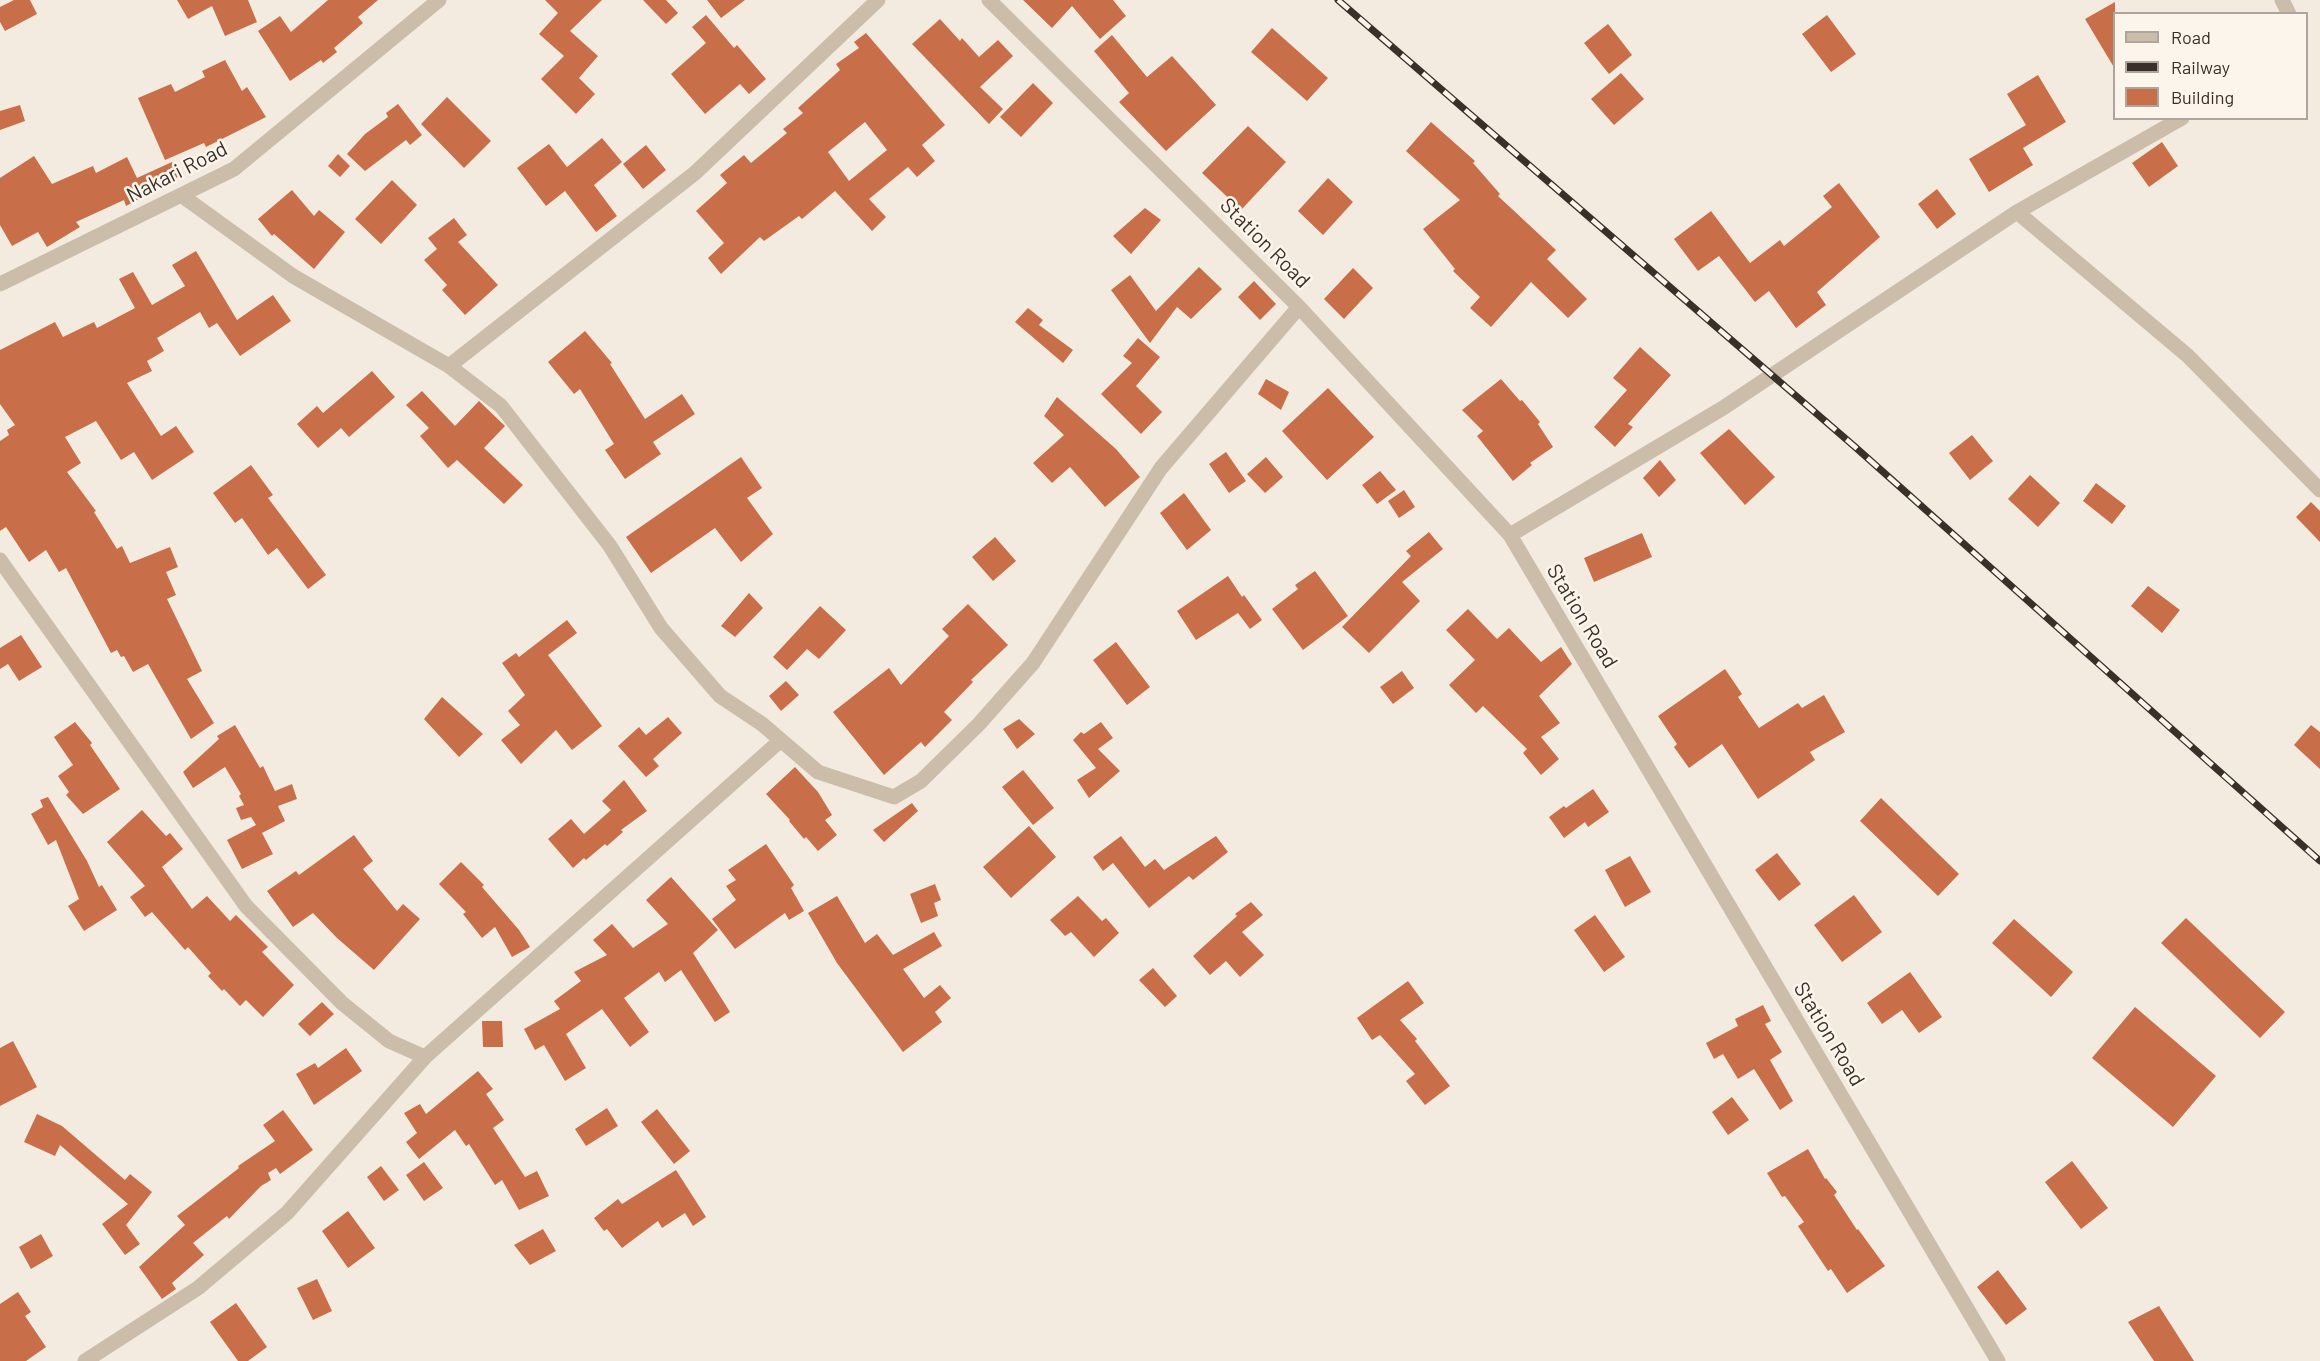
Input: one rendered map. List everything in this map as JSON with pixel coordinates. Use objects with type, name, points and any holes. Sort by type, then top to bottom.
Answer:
[{"type":"street","name":"Nakari Road","points":[[0,284],[234,169],[439,0]]},
{"type":"street","points":[[449,366],[695,173],[878,0]]},
{"type":"street","name":"Station Road","points":[[989,0],[1299,307],[1510,535],[1998,1361]]},
{"type":"street","points":[[1510,535],[1723,408],[2017,212],[2178,120]]},
{"type":"street","points":[[181,195],[293,276],[449,366],[501,406],[610,546],[661,628],[720,696],[762,724],[818,772],[894,797],[921,781],[979,724],[1033,663],[1161,468],[1299,307]]},
{"type":"street","points":[[2017,212],[2188,356],[2320,490]]},
{"type":"street","points":[[0,560],[246,906],[342,1003],[389,1041],[425,1057]]},
{"type":"street","points":[[85,1361],[198,1288],[287,1213],[425,1057],[781,740]]},
{"type":"building","points":[[14,0],[30,0],[37,14],[5,31],[0,22],[0,7]]},
{"type":"building","points":[[177,0],[248,0],[257,22],[225,36],[212,6],[188,19]]},
{"type":"building","points":[[328,0],[378,0],[358,17],[363,23],[334,48],[337,52],[323,63],[321,60],[290,81],[258,31],[280,16],[291,32]]},
{"type":"building","points":[[545,0],[602,0],[570,31],[598,56],[579,78],[595,94],[576,114],[541,79],[564,56],[539,34],[558,13]]},
{"type":"building","points":[[643,0],[666,0],[678,13],[666,24]]},
{"type":"building","points":[[707,0],[745,0],[721,18]]},
{"type":"building","points":[[1023,0],[1113,0],[1126,16],[1100,39],[1072,6],[1052,28]]},
{"type":"building","points":[[2115,2],[2113,66],[2085,19]]},
{"type":"building","points":[[706,15],[734,48],[737,45],[766,79],[749,94],[740,84],[705,114],[671,74],[706,43],[692,27]]},
{"type":"building","points":[[1827,15],[1856,54],[1831,72],[1802,34]]},
{"type":"building","points":[[940,19],[979,57],[998,40],[1013,56],[980,87],[1003,109],[989,124],[912,44]]},
{"type":"building","points":[[1608,24],[1632,55],[1609,74],[1584,43]]},
{"type":"building","points":[[1272,28],[1328,78],[1307,101],[1251,52]]},
{"type":"building","points":[[866,33],[945,125],[922,145],[935,161],[917,177],[908,167],[869,199],[886,217],[872,231],[835,191],[802,219],[799,216],[764,241],[760,237],[721,274],[708,258],[724,243],[696,211],[727,183],[720,175],[744,155],[751,163],[787,133],[783,129],[803,113],[798,108],[840,70],[836,64],[859,48],[854,42]],"holes":[[[865,122],[887,150],[849,181],[828,152]]]},
{"type":"building","points":[[1112,35],[1147,77],[1172,56],[1216,105],[1166,151],[1119,102],[1129,93],[1094,51]]},
{"type":"building","points":[[225,60],[242,91],[247,87],[266,117],[206,147],[204,143],[165,160],[138,98],[171,84],[175,92],[205,77],[202,71]]},
{"type":"building","points":[[1621,73],[1644,99],[1614,125],[1591,99]]},
{"type":"building","points":[[2038,75],[2066,122],[2023,148],[2033,165],[1989,192],[1969,159],[2026,125],[2007,94]]},
{"type":"building","points":[[1033,83],[1053,103],[1021,137],[1000,117]]},
{"type":"building","points":[[447,97],[491,141],[464,168],[421,124]]},
{"type":"building","points":[[398,104],[422,135],[410,145],[406,140],[365,171],[347,154],[365,134],[388,117],[386,113]]},
{"type":"building","points":[[20,105],[25,121],[0,130],[0,111]]},
{"type":"building","points":[[1431,122],[1475,161],[1473,163],[1500,194],[1498,196],[1556,250],[1547,259],[1587,299],[1568,318],[1531,282],[1491,327],[1470,308],[1480,297],[1453,271],[1455,269],[1423,229],[1460,200],[1406,151]]},
{"type":"building","points":[[1248,126],[1286,162],[1241,210],[1202,173]]},
{"type":"building","points":[[602,138],[622,162],[594,185],[617,216],[596,232],[565,191],[546,206],[517,168],[549,144],[567,167]]},
{"type":"building","points":[[2162,142],[2178,166],[2149,187],[2132,163]]},
{"type":"building","points":[[646,145],[666,170],[643,189],[623,164]]},
{"type":"building","points":[[338,154],[350,166],[340,177],[328,166]]},
{"type":"building","points":[[34,156],[52,184],[93,166],[96,173],[127,157],[137,178],[172,162],[178,177],[145,193],[146,195],[126,206],[124,200],[76,222],[80,227],[47,247],[38,232],[12,246],[0,225],[0,178]]},
{"type":"building","points":[[1328,178],[1353,202],[1323,235],[1298,211]]},
{"type":"building","points":[[392,180],[417,205],[381,244],[355,219]]},
{"type":"building","points":[[1839,183],[1880,237],[1817,292],[1826,305],[1796,328],[1769,291],[1755,302],[1719,256],[1698,271],[1674,239],[1711,211],[1750,263],[1780,240],[1784,246],[1832,207],[1823,196]]},
{"type":"building","points":[[1937,189],[1956,214],[1937,229],[1918,204]]},
{"type":"building","points":[[292,190],[314,216],[319,210],[345,232],[314,269],[274,234],[272,236],[258,219]]},
{"type":"building","points":[[1145,208],[1161,220],[1131,254],[1113,236]]},
{"type":"building","points":[[454,218],[467,235],[458,242],[498,285],[465,315],[442,290],[447,285],[424,260],[437,249],[428,238]]},
{"type":"building","points":[[196,251],[237,320],[273,295],[291,321],[240,356],[217,323],[209,328],[200,312],[157,338],[164,351],[147,361],[152,371],[127,383],[161,436],[176,426],[194,452],[152,480],[134,452],[121,460],[96,421],[65,437],[81,463],[67,472],[96,511],[94,512],[117,549],[122,546],[130,563],[170,547],[178,567],[166,572],[176,595],[167,599],[202,671],[187,679],[214,723],[191,739],[148,664],[133,672],[124,656],[121,657],[117,650],[111,653],[66,568],[59,572],[46,550],[29,562],[6,527],[0,531],[0,441],[9,435],[7,430],[15,425],[0,404],[0,350],[55,322],[63,337],[94,322],[97,328],[135,308],[119,279],[133,272],[152,305],[185,286],[172,265]]},
{"type":"building","points":[[1199,267],[1222,289],[1191,319],[1177,307],[1150,343],[1111,290],[1130,275],[1156,311]]},
{"type":"building","points":[[1353,268],[1373,288],[1344,319],[1324,299]]},
{"type":"building","points":[[1254,281],[1276,304],[1260,320],[1238,297]]},
{"type":"building","points":[[1028,308],[1043,320],[1039,325],[1073,350],[1063,363],[1015,322]]},
{"type":"building","points":[[585,331],[612,363],[610,364],[645,419],[682,394],[695,414],[653,442],[661,454],[625,479],[605,450],[614,444],[580,389],[574,394],[548,362]]},
{"type":"building","points":[[1138,338],[1160,357],[1136,386],[1162,412],[1141,434],[1101,394],[1132,363],[1123,356]]},
{"type":"building","points":[[1640,347],[1671,375],[1628,424],[1633,427],[1615,447],[1594,427],[1627,390],[1613,378]]},
{"type":"building","points":[[372,371],[395,397],[349,437],[341,428],[318,448],[297,424],[317,406],[323,413]]},
{"type":"building","points":[[1266,379],[1289,392],[1281,410],[1258,394]]},
{"type":"building","points":[[1501,379],[1540,422],[1538,424],[1553,447],[1530,463],[1532,465],[1513,481],[1477,436],[1483,431],[1462,410]]},
{"type":"building","points":[[1328,388],[1374,437],[1327,480],[1282,431]]},
{"type":"building","points":[[422,391],[455,426],[479,401],[505,426],[484,448],[523,485],[504,504],[457,460],[448,468],[420,436],[429,428],[406,405]]},
{"type":"building","points":[[1057,397],[1116,449],[1140,477],[1105,507],[1070,467],[1052,483],[1033,463],[1064,435],[1044,416]]},
{"type":"building","points":[[1729,429],[1775,477],[1745,505],[1700,453]]},
{"type":"building","points":[[1972,435],[1993,461],[1970,480],[1949,453]]},
{"type":"building","points":[[1226,452],[1246,481],[1229,493],[1209,464]]},
{"type":"building","points":[[741,457],[762,488],[747,498],[773,534],[741,562],[715,528],[651,573],[626,537]]},
{"type":"building","points":[[1266,457],[1283,477],[1265,493],[1247,474]]},
{"type":"building","points":[[1660,460],[1676,480],[1659,497],[1643,478]]},
{"type":"building","points":[[251,465],[273,495],[268,498],[326,575],[308,589],[277,548],[268,555],[242,518],[235,523],[213,493]]},
{"type":"building","points":[[1380,471],[1396,490],[1377,504],[1362,485]]},
{"type":"building","points":[[2030,475],[2060,503],[2038,527],[2008,499]]},
{"type":"building","points":[[2096,483],[2126,506],[2112,524],[2083,501]]},
{"type":"building","points":[[1404,490],[1415,507],[1399,518],[1388,501]]},
{"type":"building","points":[[1184,493],[1211,530],[1187,550],[1160,513]]},
{"type":"building","points":[[2311,502],[2320,511],[2320,542],[2296,517]]},
{"type":"building","points":[[1429,532],[1443,549],[1402,582],[1420,601],[1369,653],[1342,627],[1411,556],[1406,551]]},
{"type":"building","points":[[1642,533],[1652,557],[1594,582],[1584,558]]},
{"type":"building","points":[[995,537],[1016,561],[993,581],[972,557]]},
{"type":"building","points":[[1315,571],[1348,616],[1303,650],[1272,609],[1298,589],[1295,585]]},
{"type":"building","points":[[1228,576],[1262,620],[1250,629],[1238,613],[1196,640],[1177,611]]},
{"type":"building","points":[[2148,586],[2180,610],[2162,633],[2131,606]]},
{"type":"building","points":[[749,593],[763,608],[735,637],[721,626]]},
{"type":"building","points":[[968,604],[1008,645],[971,680],[973,682],[944,712],[952,720],[925,747],[921,742],[884,775],[833,712],[889,668],[901,685],[949,636],[942,629]]},
{"type":"building","points":[[820,606],[846,630],[819,659],[807,649],[787,670],[773,657]]},
{"type":"building","points":[[1468,609],[1497,639],[1509,628],[1541,662],[1561,647],[1572,664],[1539,696],[1560,723],[1541,737],[1559,759],[1541,775],[1523,753],[1527,749],[1483,706],[1476,713],[1449,685],[1475,660],[1446,630]]},
{"type":"building","points":[[567,620],[577,633],[548,655],[602,726],[572,750],[556,730],[521,764],[501,740],[520,725],[508,711],[525,695],[502,663],[516,653],[519,657]]},
{"type":"building","points":[[21,635],[42,667],[19,681],[8,664],[0,669],[0,648]]},
{"type":"building","points":[[1116,642],[1150,687],[1127,705],[1093,660]]},
{"type":"building","points":[[1725,669],[1742,694],[1738,697],[1759,728],[1798,703],[1802,708],[1824,695],[1845,732],[1810,752],[1815,760],[1758,799],[1722,744],[1689,768],[1674,747],[1677,744],[1658,716]]},
{"type":"building","points":[[1402,671],[1414,688],[1393,704],[1380,687]]},
{"type":"building","points":[[786,681],[799,695],[781,711],[769,696]]},
{"type":"building","points":[[442,697],[483,734],[459,757],[424,719]]},
{"type":"building","points":[[668,717],[682,733],[653,759],[659,766],[646,777],[618,746],[639,727],[646,735]]},
{"type":"building","points":[[1019,719],[1035,734],[1017,749],[1003,729]]},
{"type":"building","points":[[75,722],[92,743],[90,745],[120,789],[83,814],[66,795],[69,792],[58,776],[73,765],[54,737]]},
{"type":"building","points":[[1101,722],[1113,738],[1098,749],[1120,771],[1089,798],[1077,780],[1096,768],[1073,740],[1081,732],[1084,734]]},
{"type":"building","points":[[235,725],[260,768],[263,766],[275,791],[292,784],[297,799],[278,806],[285,821],[262,833],[273,854],[242,869],[227,840],[256,825],[251,817],[241,820],[236,808],[244,805],[239,796],[241,794],[225,767],[193,788],[183,772],[219,739],[217,736]]},
{"type":"building","points":[[2311,725],[2320,732],[2320,769],[2294,745]]},
{"type":"building","points":[[795,767],[818,792],[832,815],[825,820],[837,835],[818,851],[806,837],[804,839],[766,794]]},
{"type":"building","points":[[1023,770],[1054,808],[1033,825],[1002,787]]},
{"type":"building","points":[[624,780],[647,811],[621,830],[623,832],[607,846],[605,844],[573,868],[548,839],[571,819],[584,834],[611,810],[602,801]]},
{"type":"building","points":[[1593,789],[1609,812],[1588,827],[1585,822],[1564,838],[1549,817]]},
{"type":"building","points":[[48,797],[87,861],[99,887],[102,885],[117,910],[84,931],[68,906],[79,899],[56,840],[48,845],[31,814],[43,807],[40,800]]},
{"type":"building","points":[[1881,798],[1959,874],[1938,896],[1860,821]]},
{"type":"building","points":[[912,803],[918,811],[884,842],[873,830]]},
{"type":"building","points":[[142,810],[166,836],[170,833],[183,849],[162,867],[192,909],[207,896],[230,921],[236,915],[268,947],[262,952],[294,985],[263,1017],[246,1000],[240,1006],[224,989],[222,991],[208,976],[211,973],[188,947],[185,950],[152,912],[145,917],[130,897],[145,886],[107,842]]},
{"type":"building","points":[[1029,826],[1056,857],[1011,898],[983,867]]},
{"type":"building","points":[[354,835],[373,861],[363,869],[397,911],[403,904],[420,919],[374,970],[337,938],[313,913],[293,927],[267,891],[296,871],[299,875]]},
{"type":"building","points":[[1121,836],[1145,867],[1155,859],[1164,870],[1216,836],[1228,852],[1193,880],[1189,876],[1149,908],[1113,863],[1103,871],[1093,857]]},
{"type":"building","points":[[766,844],[794,885],[791,888],[804,911],[789,920],[785,913],[735,949],[712,919],[736,900],[726,886],[736,880],[728,870]]},
{"type":"building","points":[[1777,853],[1801,884],[1779,901],[1755,870]]},
{"type":"building","points":[[1630,856],[1651,892],[1625,907],[1605,870]]},
{"type":"building","points":[[461,862],[484,885],[482,887],[519,930],[530,947],[512,957],[495,927],[482,938],[463,914],[466,912],[439,884]]},
{"type":"building","points":[[671,877],[718,930],[693,953],[730,1012],[715,1022],[681,970],[665,982],[659,972],[624,998],[649,1032],[630,1047],[602,1009],[566,1034],[586,1068],[565,1081],[544,1045],[535,1050],[524,1029],[560,1009],[554,1001],[581,981],[574,972],[607,955],[593,940],[612,924],[633,948],[668,924],[646,900]]},
{"type":"building","points":[[935,884],[941,900],[934,903],[938,916],[921,923],[910,894]]},
{"type":"building","points":[[1854,895],[1882,932],[1842,962],[1814,925]]},
{"type":"building","points":[[837,896],[865,943],[877,934],[893,955],[934,932],[942,946],[903,969],[924,998],[940,985],[951,998],[935,1012],[942,1022],[903,1052],[837,963],[808,913]]},
{"type":"building","points":[[1078,896],[1102,921],[1106,918],[1119,933],[1094,957],[1071,932],[1065,936],[1050,920]]},
{"type":"building","points":[[1251,902],[1263,915],[1242,932],[1264,955],[1240,977],[1226,961],[1210,975],[1193,956],[1237,916],[1235,914]]},
{"type":"building","points":[[1595,915],[1625,957],[1604,972],[1574,930]]},
{"type":"building","points":[[2186,918],[2285,1012],[2260,1038],[2161,943]]},
{"type":"building","points":[[2014,919],[2073,972],[2051,997],[1992,943]]},
{"type":"building","points":[[1153,968],[1177,996],[1165,1007],[1139,980]]},
{"type":"building","points":[[1910,972],[1942,1017],[1919,1033],[1902,1010],[1882,1024],[1867,1003]]},
{"type":"building","points":[[1408,981],[1424,1003],[1400,1020],[1417,1039],[1415,1041],[1450,1086],[1425,1105],[1406,1081],[1415,1074],[1380,1035],[1372,1040],[1357,1018]]},
{"type":"building","points":[[322,1002],[334,1014],[310,1036],[298,1024]]},
{"type":"building","points":[[1763,1005],[1771,1021],[1765,1024],[1782,1052],[1770,1060],[1793,1101],[1780,1110],[1754,1069],[1738,1079],[1723,1054],[1714,1059],[1706,1043],[1738,1026],[1735,1019]]},
{"type":"building","points":[[2135,1007],[2216,1076],[2173,1127],[2092,1058]]},
{"type":"building","points":[[482,1021],[502,1021],[503,1047],[483,1047]]},
{"type":"building","points":[[13,1041],[37,1087],[0,1106],[0,1048]]},
{"type":"building","points":[[346,1048],[362,1071],[314,1105],[296,1074],[315,1063],[318,1068]]},
{"type":"building","points":[[478,1071],[493,1089],[486,1094],[504,1120],[493,1128],[525,1177],[537,1171],[549,1196],[519,1210],[502,1180],[495,1185],[469,1144],[466,1146],[455,1130],[419,1159],[406,1142],[417,1133],[404,1113],[420,1104],[426,1114]]},
{"type":"building","points":[[1732,1097],[1749,1120],[1728,1135],[1712,1112]]},
{"type":"building","points":[[607,1108],[618,1126],[586,1146],[575,1129]]},
{"type":"building","points":[[657,1109],[690,1151],[674,1164],[641,1122]]},
{"type":"building","points":[[283,1110],[313,1150],[280,1174],[276,1168],[268,1173],[271,1180],[261,1186],[229,1219],[227,1216],[193,1243],[204,1255],[172,1283],[176,1289],[162,1299],[139,1267],[185,1225],[177,1216],[239,1168],[238,1166],[275,1141],[263,1125]]},
{"type":"building","points":[[37,1114],[62,1126],[125,1180],[130,1174],[152,1192],[126,1225],[140,1244],[125,1255],[102,1224],[128,1204],[60,1145],[55,1156],[24,1142]]},
{"type":"building","points":[[1808,1149],[1825,1179],[1837,1192],[1834,1195],[1857,1230],[1885,1266],[1847,1293],[1831,1269],[1828,1271],[1798,1226],[1804,1222],[1785,1196],[1782,1197],[1767,1173]]},
{"type":"building","points":[[2072,1161],[2108,1208],[2081,1229],[2045,1182]]},
{"type":"building","points":[[424,1162],[443,1188],[424,1201],[406,1175]]},
{"type":"building","points":[[381,1166],[399,1190],[384,1201],[367,1177]]},
{"type":"building","points":[[676,1170],[706,1217],[693,1226],[685,1213],[662,1228],[658,1221],[622,1248],[607,1229],[604,1231],[594,1218],[618,1199],[622,1204]]},
{"type":"building","points":[[348,1211],[375,1248],[348,1268],[322,1231]]},
{"type":"building","points":[[543,1229],[556,1251],[530,1265],[514,1245]]},
{"type":"building","points":[[41,1234],[53,1256],[31,1269],[19,1247]]},
{"type":"building","points":[[1998,1270],[2027,1309],[2006,1325],[1977,1287]]},
{"type":"building","points":[[317,1279],[332,1311],[313,1320],[297,1288]]},
{"type":"building","points":[[18,1292],[31,1312],[25,1316],[46,1347],[26,1361],[0,1361],[0,1304]]},
{"type":"building","points":[[236,1303],[267,1347],[248,1361],[238,1361],[210,1322]]},
{"type":"building","points":[[2159,1306],[2194,1361],[2154,1361],[2128,1322]]},
{"type":"railway","points":[[1338,0],[1854,446],[2320,861]]}]
